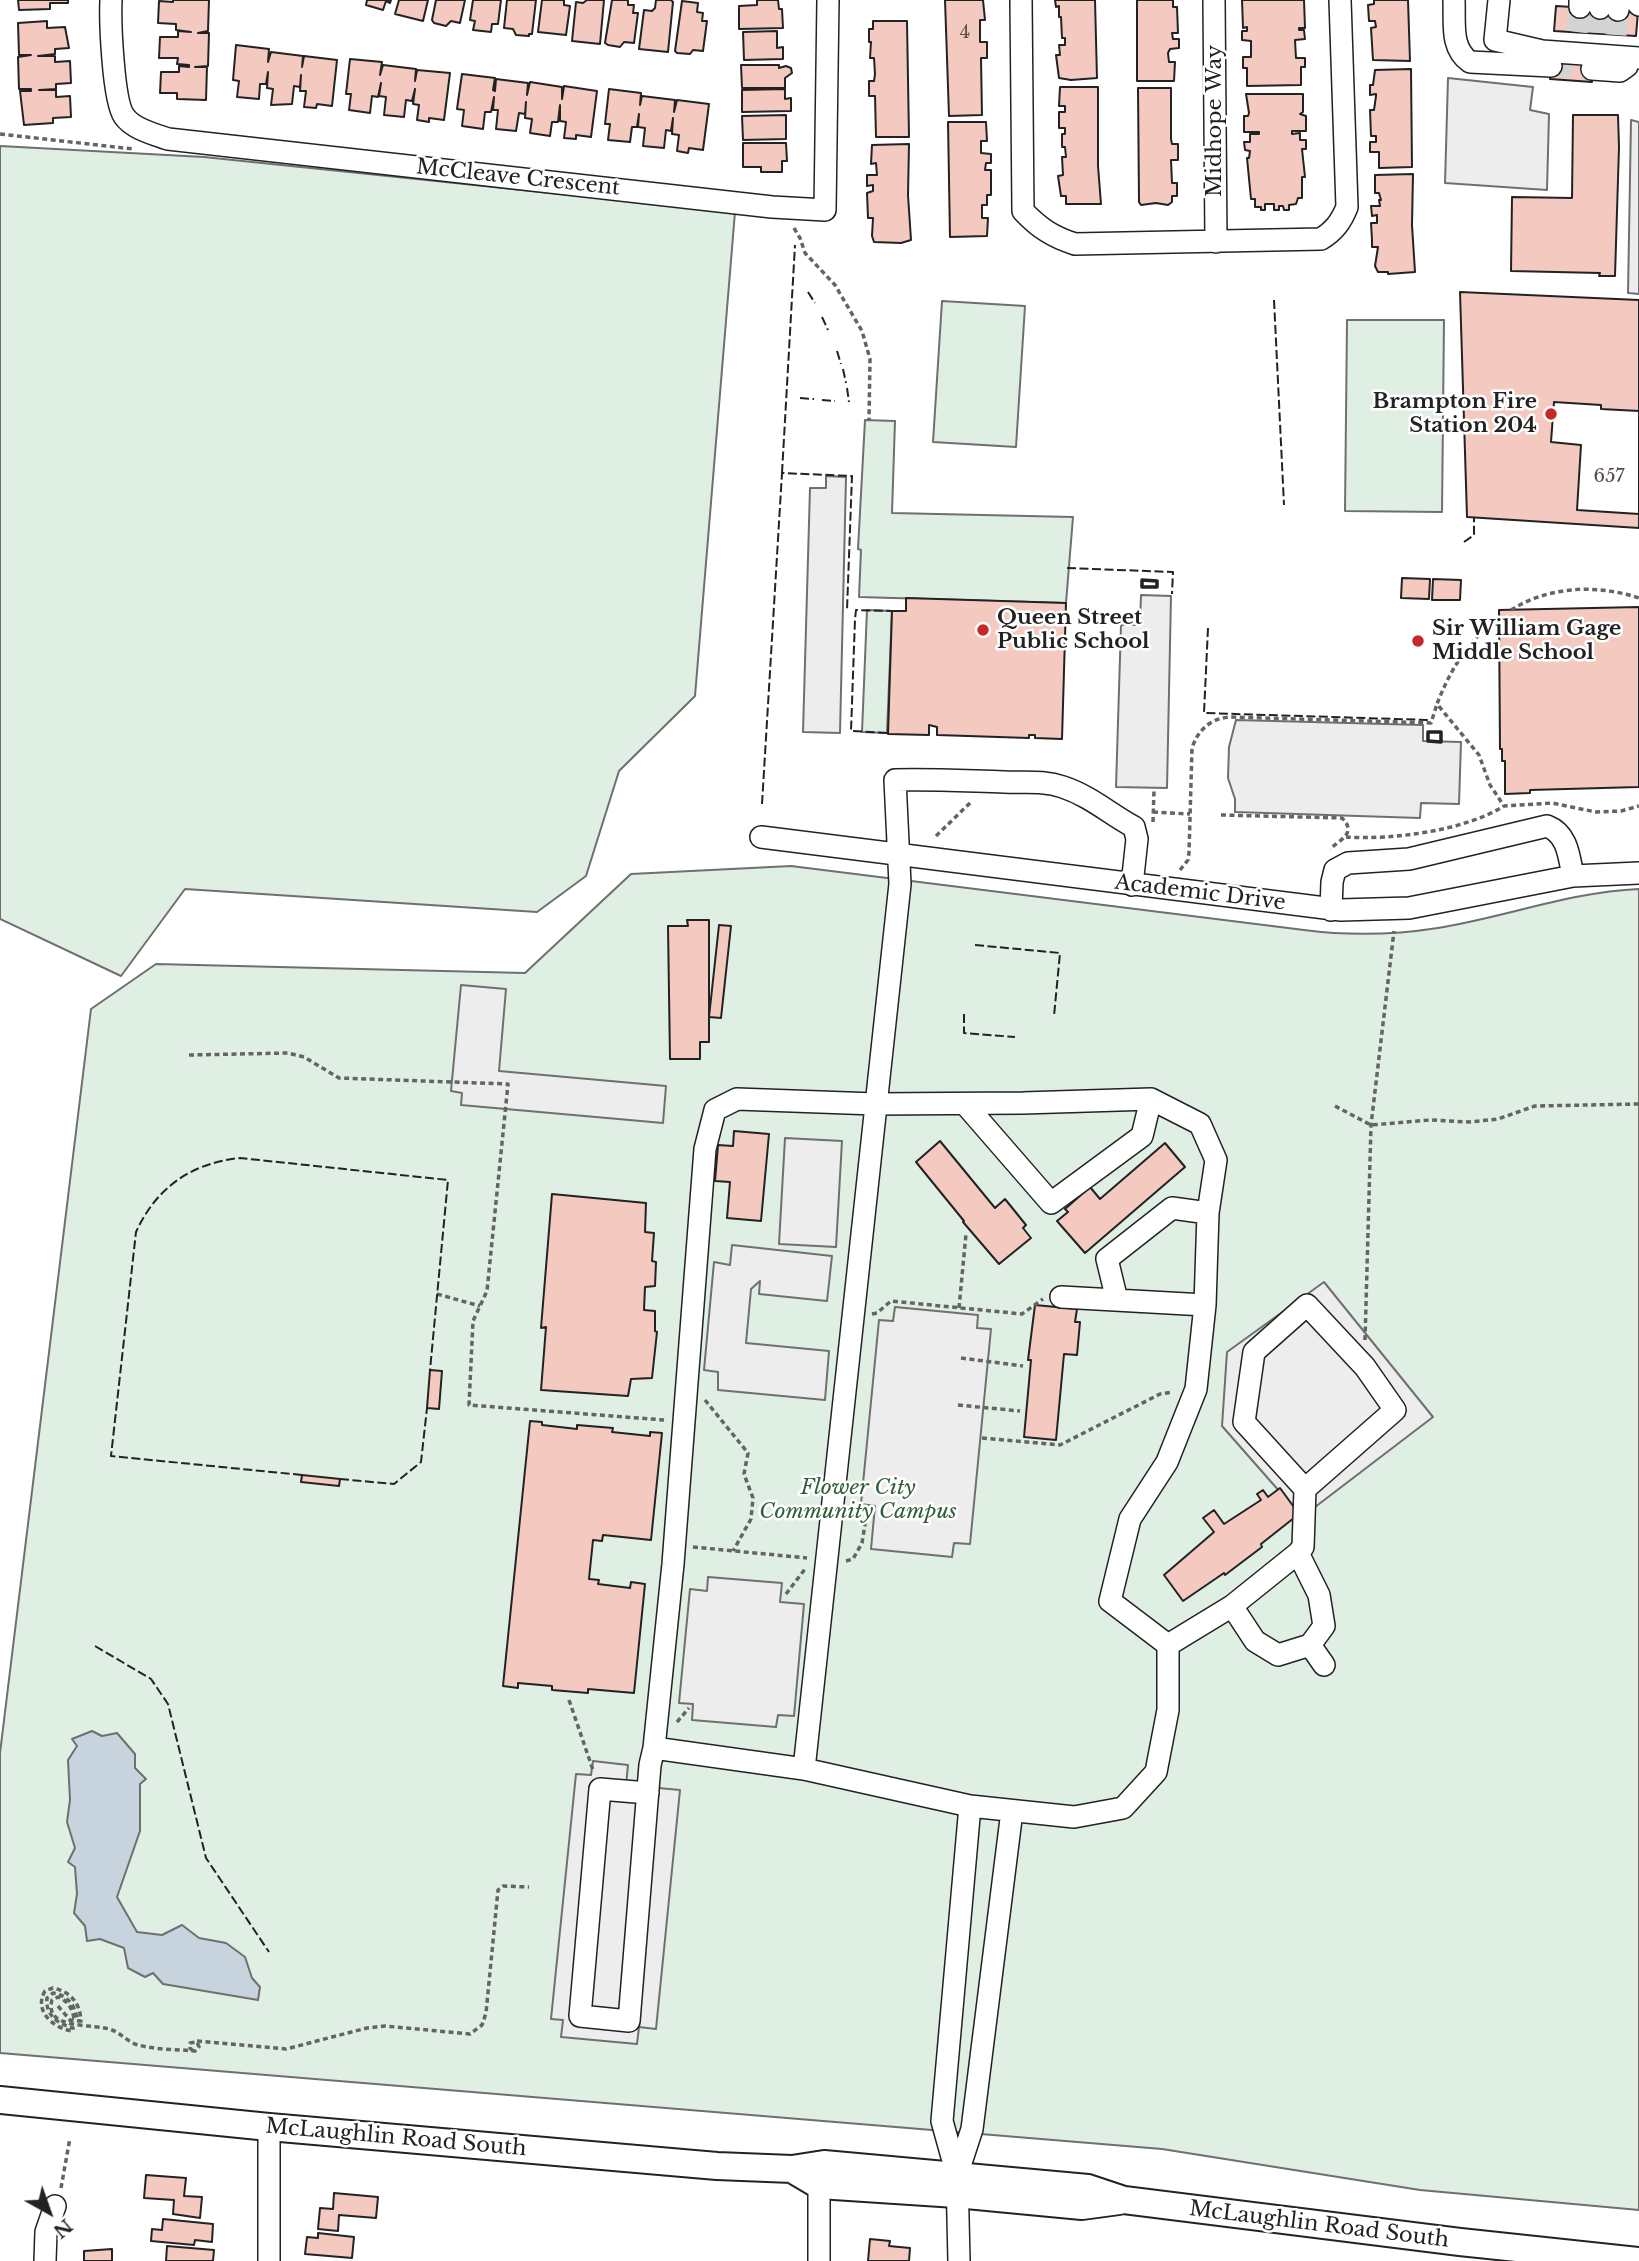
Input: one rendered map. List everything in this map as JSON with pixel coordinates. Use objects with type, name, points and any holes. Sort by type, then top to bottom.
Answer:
[{"type":"main road","name":"McLaughlin Road South","points":[[0,2100],[269,2127],[717,2166],[792,2169],[824,2164],[956,2184]]},
{"type":"main road","name":"McLaughlin Road South","points":[[792,2169],[819,2185],[956,2184],[1088,2188],[1124,2200],[1554,2257],[1639,2261]]},
{"type":"street","name":"McCleave Crescent","points":[[111,0],[110,18],[118,95],[124,116],[143,130],[168,139],[772,207],[825,210],[828,0]]},
{"type":"street","points":[[1021,0],[1023,211],[1037,226],[1055,237],[1075,244],[1321,239],[1333,232],[1347,207],[1340,0]]},
{"type":"street","name":"Midhope Way","points":[[1214,0],[1216,242]]},
{"type":"street","points":[[1454,0],[1456,46],[1460,55],[1470,62],[1551,66]]},
{"type":"street","points":[[1499,0],[1495,40],[1542,51],[1596,47],[1639,58]]},
{"type":"street","points":[[804,1769],[901,884],[895,780],[1036,780],[1062,787],[1098,803],[1134,827],[1137,839],[1132,884]]},
{"type":"street","points":[[1331,910],[1335,870],[1348,863],[1409,859],[1547,826],[1555,829],[1562,837],[1573,876]]},
{"type":"street","name":"Academic Drive","points":[[761,837],[1331,910],[1388,911],[1573,876],[1639,873]]},
{"type":"street","points":[[648,1793],[600,1789],[580,2016],[629,2021],[648,1793],[673,1564],[705,1149],[715,1110],[737,1099],[875,1104],[1151,1099],[1200,1124],[1216,1160],[1208,1213],[1205,1305],[1196,1389],[1167,1462],[1130,1519],[1110,1601],[1168,1645]]},
{"type":"street","points":[[965,1104],[1051,1203],[1142,1136],[1151,1099]]},
{"type":"street","points":[[1117,1300],[1107,1259],[1172,1208],[1208,1213]]},
{"type":"street","points":[[1061,1297],[1205,1305]]},
{"type":"street","points":[[1168,1645],[1231,1606],[1303,1547],[1305,1489],[1244,1422],[1254,1352],[1307,1305],[1365,1367],[1395,1410],[1305,1489]]},
{"type":"street","points":[[1231,1606],[1255,1641],[1278,1656],[1310,1645],[1324,1626],[1319,1595],[1298,1553]]},
{"type":"street","points":[[654,1748],[804,1769],[970,1807],[1074,1817],[1123,1808],[1156,1772],[1168,1710],[1168,1645]]},
{"type":"street","points":[[1310,1645],[1324,1665]]},
{"type":"street","points":[[959,2261],[956,2184],[942,2121],[970,1807]]},
{"type":"street","points":[[956,2184],[972,2129],[1012,1811]]},
{"type":"street","points":[[269,2127],[269,2261]]},
{"type":"street","points":[[819,2185],[819,2261]]},
{"type":"street","points":[[45,2261],[46,2232],[55,2206]]},
{"type":"path","points":[[0,134],[142,150]]},
{"type":"path","points":[[781,227],[794,228],[805,253],[835,285],[862,331],[870,359],[869,420]]},
{"type":"path","points":[[1511,610],[1536,598],[1575,589],[1616,592],[1639,598]]},
{"type":"path","points":[[1179,872],[1189,853],[1192,748],[1204,727],[1219,718],[1431,723],[1451,673],[1469,646],[1484,629],[1499,618]]},
{"type":"path","points":[[1437,704],[1479,755],[1490,785],[1504,806]]},
{"type":"path","points":[[1154,790],[1153,813],[1190,814]]},
{"type":"path","points":[[936,836],[971,803],[969,795]]},
{"type":"path","points":[[1346,837],[1377,838],[1419,833],[1478,820],[1504,806],[1552,803],[1596,812],[1621,811],[1639,806]]},
{"type":"path","points":[[1221,815],[1342,818],[1349,832],[1324,855]]},
{"type":"path","points":[[1365,1367],[1371,1125],[1394,931]]},
{"type":"path","points":[[189,1055],[288,1052],[304,1057],[339,1078],[508,1084],[487,1291],[473,1321],[469,1405],[670,1420]]},
{"type":"path","points":[[1335,1106],[1371,1125],[1430,1119],[1469,1122],[1498,1119],[1535,1105],[1639,1104]]},
{"type":"path","points":[[959,1308],[966,1234]]},
{"type":"path","points":[[437,1294],[480,1306]]},
{"type":"path","points":[[852,1317],[877,1313],[891,1301],[1022,1314],[1041,1300],[1061,1297]]},
{"type":"path","points":[[961,1358],[1023,1366]]},
{"type":"path","points":[[982,1438],[1060,1446],[1160,1394],[1196,1389]]},
{"type":"path","points":[[702,1395],[748,1452],[744,1474],[753,1498],[753,1506],[750,1522],[733,1551]]},
{"type":"path","points":[[958,1405],[1020,1411]]},
{"type":"path","points":[[826,1560],[841,1563],[853,1559],[862,1543],[866,1518]]},
{"type":"path","points":[[691,1547],[812,1559],[786,1594]]},
{"type":"path","points":[[569,1700],[600,1789]]},
{"type":"path","points":[[58,2006],[70,2020],[81,2021],[81,2015],[69,1995],[53,1988],[46,1991],[42,1998],[45,2014],[52,2023],[62,2029],[73,2031],[73,2028],[58,2022],[48,2011],[47,1998],[53,1993],[68,1999],[76,2011],[77,2018],[74,2018],[71,2008],[64,2000],[58,1997],[52,2000],[53,2013],[67,2023],[110,2029],[138,2045],[193,2051],[199,2047],[195,2041],[286,2049],[366,2028],[385,2026],[470,2034],[482,2025],[486,2013],[498,1890],[503,1886],[529,1887]]},
{"type":"path","points":[[55,2206],[65,2175],[70,2138]]},
{"type":"green space","points":[[0,146],[204,157],[735,212],[695,696],[619,771],[586,876],[537,912],[185,889],[121,976],[0,919]]},
{"type":"green space","points":[[942,301],[1025,306],[1016,447],[933,442]]},
{"type":"green space","points":[[1347,320],[1444,320],[1442,512],[1345,511]]},
{"type":"green space","points":[[865,420],[895,421],[892,513],[1073,517],[1066,603],[859,597],[861,550],[858,549]]},
{"type":"green space","points":[[867,610],[892,611],[887,733],[862,732]]},
{"type":"green space","name":"Flower City Community Campus","points":[[791,866],[1304,930],[1355,934],[1438,928],[1588,895],[1639,889],[1639,2210],[1420,2190],[1162,2149],[0,2053],[0,1753],[91,1009],[156,964],[525,973],[631,874]]},
{"type":"shaded area","points":[[1448,78],[1533,87],[1530,110],[1549,114],[1547,190],[1445,183]]},
{"type":"shaded area","points":[[1631,120],[1639,122],[1639,294],[1628,293]]},
{"type":"shaded area","points":[[826,476],[846,477],[840,733],[803,732],[810,488],[826,488]]},
{"type":"shaded area","points":[[1141,595],[1171,596],[1167,788],[1116,787],[1121,625],[1140,625]]},
{"type":"shaded area","points":[[1236,720],[1423,725],[1423,741],[1461,742],[1459,804],[1421,803],[1420,818],[1235,812],[1235,799],[1228,778],[1229,747]]},
{"type":"shaded area","points":[[461,985],[506,989],[499,1071],[666,1086],[663,1123],[461,1105],[462,1093],[451,1091]]},
{"type":"shaded area","points":[[785,1138],[842,1141],[836,1247],[779,1244]]},
{"type":"shaded area","points":[[732,1245],[832,1256],[827,1301],[759,1294],[760,1281],[751,1289],[746,1343],[829,1351],[825,1400],[718,1390],[718,1372],[704,1370],[714,1262],[730,1265]]},
{"type":"shaded area","points":[[1324,1282],[1433,1417],[1302,1517],[1222,1426],[1227,1352]]},
{"type":"shaded area","points":[[895,1307],[978,1315],[977,1328],[991,1329],[970,1544],[954,1543],[952,1557],[871,1549],[875,1506],[861,1504],[879,1320],[893,1321]]},
{"type":"shaded area","points":[[708,1577],[782,1583],[780,1602],[804,1604],[794,1716],[778,1715],[776,1727],[692,1720],[693,1704],[679,1703],[690,1589],[707,1591]]},
{"type":"shaded area","points":[[92,1731],[102,1736],[117,1733],[135,1754],[135,1768],[146,1779],[140,1784],[140,1831],[117,1897],[137,1932],[162,1935],[182,1925],[199,1938],[226,1943],[245,1957],[252,1978],[260,1987],[258,2000],[163,1984],[153,1973],[145,1977],[128,1968],[124,1948],[100,1939],[87,1941],[85,1926],[74,1913],[77,1894],[75,1867],[68,1862],[75,1848],[67,1822],[70,1800],[68,1760],[77,1746],[72,1739]]},
{"type":"shaded area","points":[[593,1761],[628,1765],[626,1785],[680,1790],[656,2029],[639,2027],[637,2044],[561,2037],[563,2020],[551,2019],[576,1774],[591,1775]]},
{"type":"building","points":[[18,0],[68,0],[68,3],[50,3],[50,9],[19,10]]},
{"type":"building","points":[[209,0],[208,31],[198,33],[209,33],[208,66],[195,67],[207,67],[206,100],[177,99],[177,93],[160,93],[161,72],[179,72],[179,66],[189,67],[177,64],[178,58],[159,58],[160,37],[178,37],[178,31],[191,32],[176,30],[176,24],[158,23],[159,1]]},
{"type":"building","points":[[367,0],[391,0],[390,3],[386,1],[383,10],[366,5]]},
{"type":"building","points":[[399,0],[428,0],[423,21],[395,14]]},
{"type":"building","points":[[436,0],[465,0],[460,23],[451,21],[446,26],[434,23],[432,20]]},
{"type":"building","points":[[473,0],[501,0],[498,24],[492,24],[491,32],[473,30],[475,21],[470,20]]},
{"type":"building","points":[[507,0],[536,0],[532,34],[516,35],[513,29],[504,28]]},
{"type":"building","points":[[542,0],[564,0],[564,5],[570,6],[566,35],[538,32]]},
{"type":"building","points":[[587,0],[604,0],[600,44],[572,41],[576,2],[583,3]]},
{"type":"building","points":[[612,0],[628,0],[628,5],[634,5],[633,13],[638,13],[634,43],[624,42],[620,47],[605,43]]},
{"type":"building","points":[[656,0],[673,2],[668,52],[639,49],[644,10],[652,11]]},
{"type":"building","points":[[757,0],[778,0],[779,9],[782,9],[783,28],[739,29],[739,6],[757,5]]},
{"type":"building","points":[[945,0],[983,0],[985,20],[980,20],[980,42],[987,42],[987,58],[981,58],[982,115],[949,116]]},
{"type":"building","points":[[1055,0],[1095,0],[1097,78],[1059,78],[1056,55],[1060,55],[1059,45],[1065,45],[1065,38],[1062,38],[1059,6],[1056,7]]},
{"type":"building","points":[[1137,0],[1173,0],[1173,7],[1177,7],[1178,33],[1172,33],[1173,39],[1179,39],[1179,48],[1170,49],[1168,53],[1169,62],[1175,62],[1174,81],[1137,81]]},
{"type":"building","points":[[1242,0],[1304,0],[1305,28],[1299,30],[1304,30],[1305,39],[1295,40],[1296,58],[1305,58],[1305,67],[1301,67],[1301,85],[1247,86],[1247,68],[1243,68],[1243,57],[1251,57],[1251,41],[1242,40],[1242,31],[1247,31],[1247,27],[1243,28]]},
{"type":"building","points":[[1374,0],[1408,0],[1410,61],[1373,60],[1371,28],[1376,27],[1375,21],[1369,21],[1368,5],[1374,4]]},
{"type":"building","points":[[682,1],[698,3],[697,12],[703,13],[702,21],[707,21],[703,51],[693,50],[690,54],[675,51]]},
{"type":"building","points":[[1556,6],[1638,11],[1636,36],[1554,31]]},
{"type":"building","points":[[47,21],[47,28],[65,27],[69,48],[55,49],[55,54],[38,56],[55,56],[55,62],[70,61],[71,83],[56,84],[56,89],[39,90],[56,90],[56,97],[70,96],[71,117],[53,118],[53,123],[24,125],[20,91],[31,89],[19,89],[18,57],[31,55],[19,55],[18,23]]},
{"type":"building","points":[[873,21],[907,21],[909,137],[876,137],[875,96],[869,96],[869,81],[874,81],[875,74],[869,42],[869,29],[873,29]]},
{"type":"building","points":[[777,31],[777,48],[783,47],[783,59],[744,60],[743,32]]},
{"type":"building","points":[[236,45],[269,49],[268,62],[271,52],[303,56],[302,67],[304,56],[337,60],[332,106],[317,104],[316,108],[304,107],[306,91],[300,91],[301,75],[300,87],[294,86],[292,104],[271,105],[273,89],[267,88],[268,72],[266,84],[260,84],[259,99],[237,97],[239,81],[233,80]]},
{"type":"building","points":[[350,59],[382,62],[380,75],[383,65],[416,69],[415,81],[417,70],[450,73],[444,120],[417,120],[419,105],[413,104],[415,89],[412,101],[406,100],[404,117],[384,115],[386,97],[379,96],[381,83],[378,97],[372,96],[370,113],[349,110],[351,94],[346,94]]},
{"type":"building","points":[[1551,60],[1593,63],[1592,82],[1550,79]]},
{"type":"building","points":[[741,65],[779,65],[779,68],[786,66],[791,68],[792,73],[785,78],[785,88],[742,88]]},
{"type":"building","points":[[1411,69],[1412,167],[1379,168],[1379,152],[1370,152],[1370,142],[1376,142],[1376,136],[1371,136],[1370,110],[1374,110],[1376,94],[1370,95],[1370,85],[1373,85],[1375,70]]},
{"type":"building","points":[[462,74],[495,78],[495,91],[496,79],[528,83],[527,95],[530,82],[562,87],[562,99],[564,86],[597,91],[591,137],[576,135],[576,139],[564,138],[566,122],[560,121],[560,105],[558,122],[552,122],[550,136],[530,133],[532,119],[525,118],[526,102],[525,114],[519,113],[516,131],[496,129],[498,110],[493,110],[494,97],[491,112],[485,112],[483,129],[462,126],[464,110],[457,109]]},
{"type":"building","points":[[1060,87],[1098,87],[1101,204],[1066,204],[1066,196],[1061,196],[1058,176],[1063,175],[1062,157],[1066,157],[1065,147],[1062,147],[1065,128],[1059,128],[1059,112],[1065,112],[1065,106],[1059,106]]},
{"type":"building","points":[[1138,88],[1171,88],[1171,139],[1172,144],[1178,144],[1178,160],[1171,160],[1172,183],[1177,183],[1177,196],[1172,196],[1172,202],[1168,205],[1141,205],[1139,202]]},
{"type":"building","points":[[609,89],[641,93],[640,105],[642,96],[675,100],[674,112],[677,100],[709,104],[703,150],[689,148],[688,153],[677,151],[679,135],[672,134],[673,118],[671,131],[666,130],[664,148],[643,146],[645,128],[638,127],[639,114],[637,127],[632,127],[630,142],[608,140],[610,124],[605,124]]},
{"type":"building","points":[[785,89],[785,99],[791,98],[791,111],[742,112],[742,90]]},
{"type":"building","points":[[1246,94],[1303,94],[1303,112],[1300,114],[1306,116],[1306,131],[1292,131],[1292,134],[1300,133],[1300,140],[1306,140],[1306,149],[1302,149],[1305,177],[1302,177],[1302,198],[1298,198],[1296,204],[1289,205],[1289,210],[1279,206],[1279,210],[1274,210],[1274,204],[1265,204],[1265,210],[1261,210],[1261,207],[1255,207],[1255,199],[1251,199],[1247,158],[1250,151],[1245,150],[1244,142],[1250,142],[1250,134],[1259,132],[1244,132],[1244,116],[1249,113]]},
{"type":"building","points":[[786,115],[786,139],[743,140],[742,116]]},
{"type":"building","points":[[1573,115],[1618,115],[1615,276],[1599,276],[1600,273],[1511,271],[1512,197],[1572,198]]},
{"type":"building","points":[[948,122],[986,122],[987,141],[981,141],[981,153],[991,154],[991,163],[986,163],[985,170],[991,170],[991,195],[987,195],[987,205],[982,205],[982,218],[988,218],[987,236],[950,237]]},
{"type":"building","points":[[743,143],[786,143],[787,161],[782,161],[782,172],[761,172],[761,167],[743,167]]},
{"type":"building","points":[[909,144],[911,240],[901,243],[874,242],[873,218],[868,218],[867,193],[873,191],[873,185],[867,186],[867,175],[877,175],[876,163],[871,164],[872,145]]},
{"type":"building","points":[[1413,174],[1415,272],[1378,272],[1375,266],[1378,247],[1372,247],[1371,223],[1377,223],[1377,215],[1372,216],[1371,206],[1380,206],[1381,200],[1379,193],[1375,193],[1375,175]]},
{"type":"building","name":"Brampton Fire Station 204","points":[[1460,292],[1639,300],[1639,528],[1467,517]]},
{"type":"building","points":[[1554,402],[1639,411],[1639,514],[1577,510],[1581,445],[1551,442]]},
{"type":"building","points":[[1402,578],[1430,579],[1429,599],[1401,598]]},
{"type":"building","points":[[1433,579],[1461,580],[1460,600],[1432,600]]},
{"type":"building","points":[[906,598],[1066,603],[1062,739],[1035,738],[1035,735],[1029,735],[1029,738],[937,735],[937,727],[929,725],[929,735],[888,734],[892,611],[906,611]]},
{"type":"building","points":[[1639,607],[1639,787],[1530,790],[1530,793],[1505,794],[1505,761],[1502,761],[1500,749],[1499,610]]},
{"type":"building","points":[[687,920],[709,920],[709,1042],[700,1042],[700,1059],[670,1059],[668,926],[688,926]]},
{"type":"building","points":[[719,925],[731,926],[721,1018],[709,1017]]},
{"type":"building","points":[[734,1131],[769,1134],[761,1221],[727,1218],[730,1182],[715,1181],[718,1145],[733,1146]]},
{"type":"building","points":[[940,1141],[995,1208],[1005,1199],[1026,1225],[1023,1228],[1031,1238],[999,1264],[916,1162]]},
{"type":"building","points":[[1165,1143],[1185,1167],[1085,1253],[1057,1221],[1068,1212],[1065,1209],[1090,1187],[1100,1199]]},
{"type":"building","points":[[552,1194],[646,1203],[645,1232],[654,1233],[652,1261],[656,1262],[655,1286],[645,1287],[644,1310],[655,1311],[657,1332],[652,1378],[631,1379],[628,1396],[541,1390],[546,1327],[541,1328]]},
{"type":"building","points":[[1035,1305],[1077,1309],[1075,1322],[1080,1322],[1077,1355],[1064,1354],[1056,1440],[1024,1437],[1031,1360],[1028,1360]]},
{"type":"building","points":[[430,1370],[442,1371],[439,1409],[427,1408]]},
{"type":"building","points":[[530,1421],[577,1429],[577,1425],[613,1428],[612,1432],[650,1436],[650,1432],[662,1433],[651,1540],[603,1535],[602,1541],[593,1540],[589,1579],[599,1580],[598,1584],[630,1588],[631,1582],[645,1584],[634,1693],[588,1689],[588,1693],[552,1690],[552,1686],[518,1683],[518,1688],[503,1686]]},
{"type":"building","points":[[302,1475],[340,1479],[339,1486],[301,1482]]},
{"type":"building","points":[[1280,1488],[1299,1514],[1225,1575],[1224,1573],[1183,1601],[1164,1575],[1214,1532],[1203,1518],[1214,1510],[1224,1524],[1261,1500],[1257,1494],[1263,1490],[1268,1497]]},
{"type":"building","points":[[146,2175],[186,2178],[184,2196],[202,2197],[200,2218],[173,2214],[174,2200],[144,2198]]},
{"type":"building","points":[[334,2193],[378,2197],[376,2218],[339,2215],[338,2231],[318,2229],[320,2208],[333,2209]]},
{"type":"building","points":[[163,2219],[213,2224],[212,2242],[195,2240],[194,2245],[151,2241],[152,2229],[162,2230]]},
{"type":"building","points":[[318,2233],[354,2237],[352,2258],[305,2254],[307,2237],[318,2238]]},
{"type":"building","points":[[870,2239],[890,2241],[889,2246],[910,2248],[909,2261],[868,2261]]},
{"type":"building","points":[[167,2246],[214,2250],[213,2261],[166,2261]]},
{"type":"building","points":[[112,2249],[112,2261],[84,2261],[84,2251]]},
{"type":"tunnel","points":[[1577,32],[1580,7]]},
{"type":"tunnel","points":[[1598,33],[1600,8]]},
{"type":"tunnel","points":[[1616,35],[1618,10]]},
{"type":"tunnel","points":[[1551,66],[1592,69]]},
{"type":"fence","points":[[782,473],[795,245]]},
{"type":"fence","points":[[808,292],[815,303]]},
{"type":"fence","points":[[1274,300],[1284,505]]},
{"type":"fence","points":[[822,317],[828,330]]},
{"type":"fence","points":[[837,351],[841,364]]},
{"type":"fence","points":[[843,369],[846,383]]},
{"type":"fence","points":[[847,388],[849,402]]},
{"type":"fence","points":[[800,398],[814,399]]},
{"type":"fence","points":[[822,400],[835,401]]},
{"type":"fence","points":[[762,804],[782,473],[852,476],[847,610]]},
{"type":"fence","points":[[1464,542],[1474,535],[1474,517]]},
{"type":"fence","points":[[1067,568],[1173,572],[1172,594]]},
{"type":"fence","points":[[887,733],[851,731],[855,619],[856,610],[892,611]]},
{"type":"fence","points":[[1208,628],[1204,713],[1428,720]]},
{"type":"fence","points":[[975,945],[1060,953],[1054,1016]]},
{"type":"fence","points":[[964,1014],[964,1033],[1015,1037]]},
{"type":"fence","points":[[302,1475],[111,1456],[136,1232],[154,1203],[177,1180],[206,1165],[240,1158],[448,1180],[430,1370]]},
{"type":"fence","points":[[340,1479],[394,1484],[421,1462],[427,1408]]},
{"type":"fence","points":[[95,1646],[151,1679],[168,1704],[206,1858],[269,1952]]},
{"type":"wall","points":[[1142,580],[1157,581],[1157,587],[1142,587],[1142,580]]},
{"type":"wall","points":[[1428,732],[1441,732],[1441,742],[1428,741],[1428,732]]},
{"type":"place","name":"Brampton Fire Station 204","points":[[1551,414]]},
{"type":"place","name":"Queen Street Public School","points":[[983,630]]},
{"type":"place","name":"Sir William Gage Middle School","points":[[1418,641]]}]
